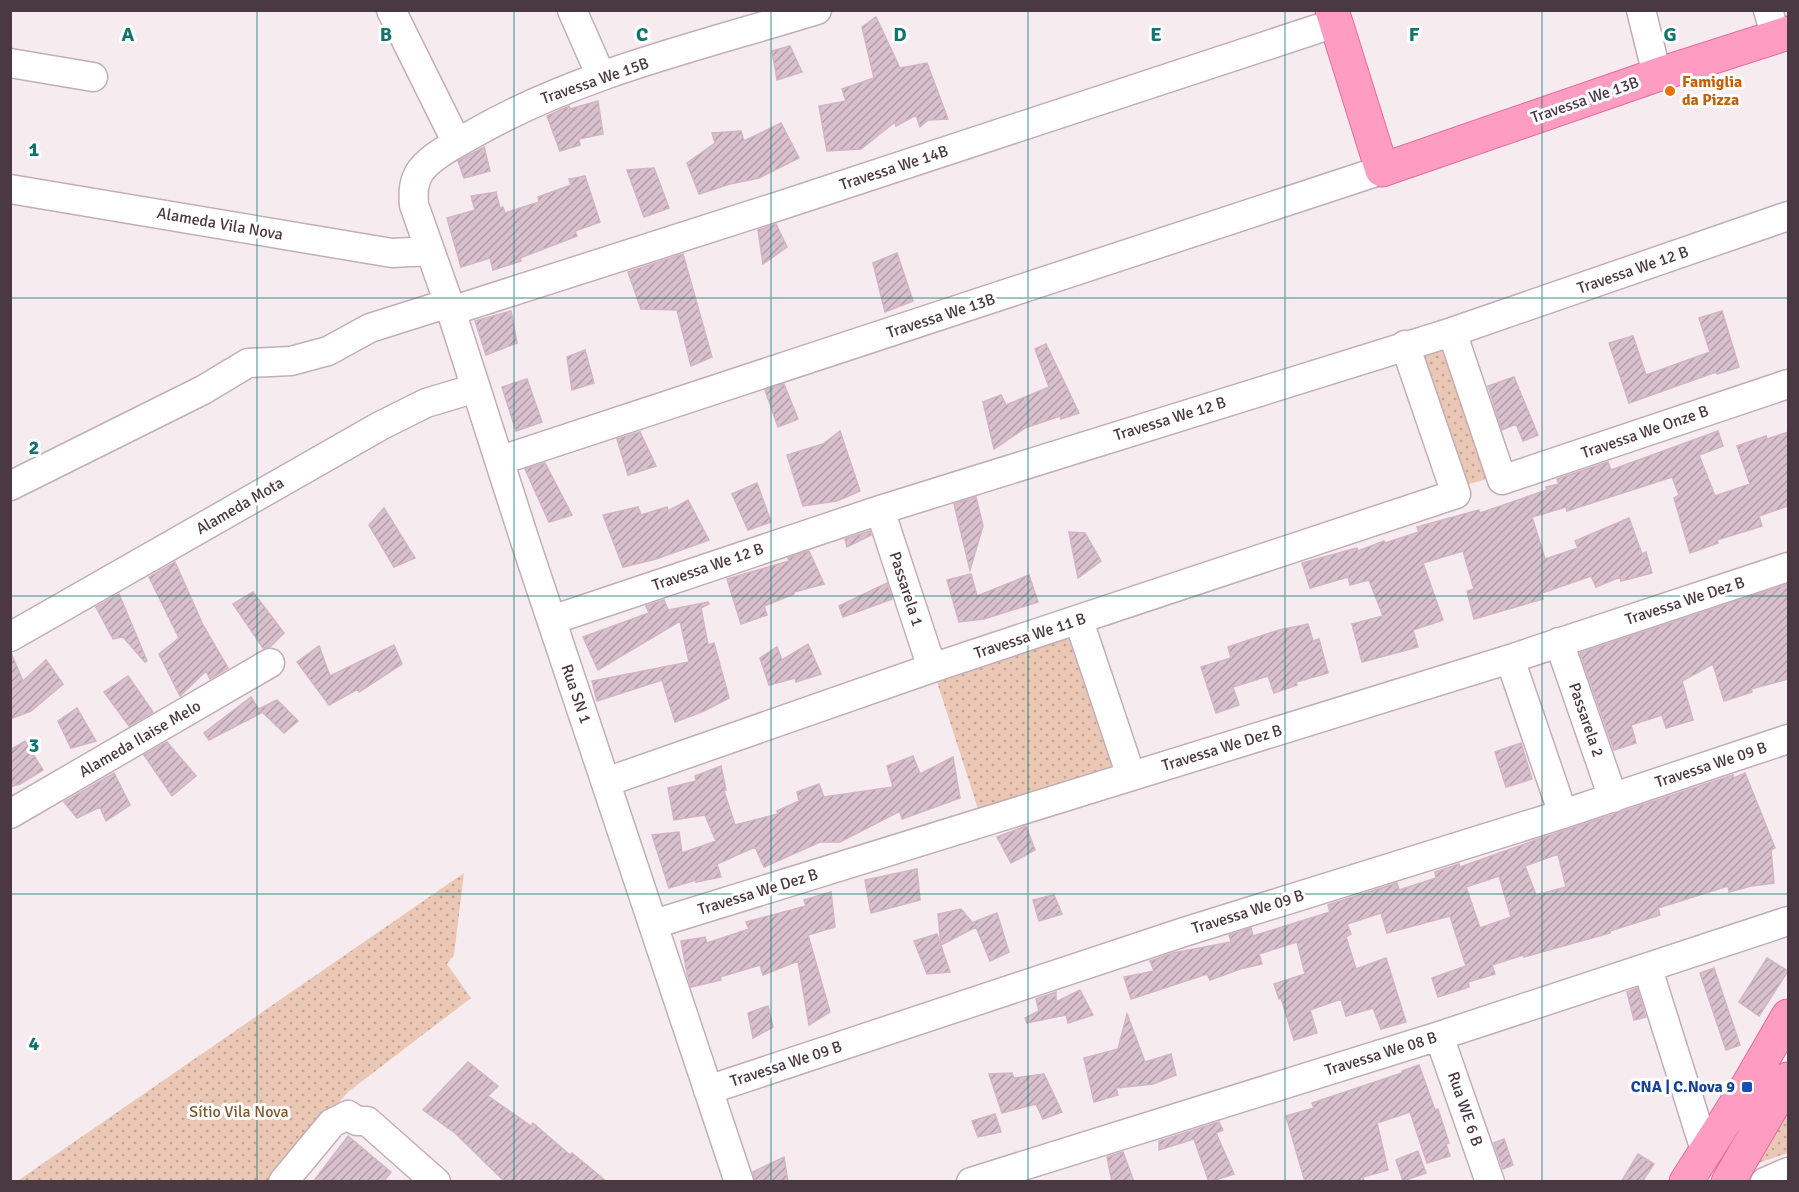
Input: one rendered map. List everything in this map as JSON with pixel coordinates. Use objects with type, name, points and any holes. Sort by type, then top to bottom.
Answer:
[{"type":"main road","points":[[1333,17],[1381,171]]},
{"type":"main road","name":"Travessa We 13B","points":[[1381,171],[1657,75],[1778,27]]},
{"type":"main road","points":[[1697,1170],[1788,1016]]},
{"type":"main road","points":[[1728,1182],[1788,1079]]},
{"type":"street","points":[[392,10],[457,143]]},
{"type":"street","points":[[572,10],[602,76]]},
{"type":"street","name":"Travessa We 15B","points":[[414,205],[414,186],[421,170],[457,143],[499,119],[551,94],[602,76],[817,10]]},
{"type":"street","points":[[1641,10],[1657,75]]},
{"type":"street","name":"Travessa We 14B","points":[[10,486],[192,396],[248,363],[291,361],[328,351],[370,328],[450,307],[779,206],[1333,17]]},
{"type":"street","points":[[10,63],[93,77]]},
{"type":"street","name":"Travessa We 13B","points":[[501,460],[1381,171]]},
{"type":"street","name":"Alameda Vila Nova","points":[[10,189],[392,253],[430,250]]},
{"type":"street","name":"Rua SN 1","points":[[414,205],[501,460],[739,1182]]},
{"type":"street","name":"Travessa We 12 B","points":[[552,620],[880,510],[1452,332],[1788,216]]},
{"type":"street","name":"Travessa We Onze B","points":[[1452,332],[1502,480],[1788,384]]},
{"type":"street","name":"Travessa We 11 B","points":[[606,782],[932,668],[1456,494],[1405,345]]},
{"type":"street","name":"Alameda Mota","points":[[10,637],[380,426],[426,403],[476,388]]},
{"type":"street","name":"Passarela 1","points":[[880,510],[932,668]]},
{"type":"street","name":"Travessa We Dez B","points":[[654,924],[1510,659],[1788,567]]},
{"type":"street","points":[[1079,621],[1131,776]]},
{"type":"street","name":"Passarela 2","points":[[1559,642],[1613,798]]},
{"type":"street","points":[[1510,659],[1563,814]]},
{"type":"street","name":"Alameda Ilaise Melo","points":[[10,814],[270,663]]},
{"type":"street","name":"Travessa We 09 B","points":[[708,1089],[1184,932],[1563,814],[1788,740]]},
{"type":"street","name":"Travessa We 08 B","points":[[971,1182],[1439,1036],[1788,921]]},
{"type":"street","points":[[1648,969],[1697,1170]]},
{"type":"street","name":"Rua WE 6 B","points":[[1439,1036],[1490,1182]]},
{"type":"street","points":[[283,1182],[332,1123],[348,1115],[357,1121],[367,1121],[436,1182]]},
{"type":"street","points":[[1765,1182],[1788,1172]]},
{"type":"green space","points":[[1442,341],[1487,479],[1466,485],[1422,348]]},
{"type":"green space","points":[[1075,632],[1117,772],[980,815],[937,682]]},
{"type":"green space","name":"Sítio Vila Nova","points":[[464,873],[454,955],[447,964],[471,998],[348,1092],[270,1181],[16,1182]]},
{"type":"green space","points":[[1788,1111],[1788,1153],[1755,1164]]},
{"type":"building","points":[[876,17],[900,68],[927,63],[948,119],[928,120],[920,127],[916,115],[896,126],[895,122],[861,149],[827,151],[819,106],[846,101],[842,89],[874,78],[862,27]]},
{"type":"building","points":[[790,46],[802,72],[777,80],[772,51]]},
{"type":"building","points":[[598,101],[603,134],[579,139],[580,145],[560,151],[547,116],[569,106],[570,109]]},
{"type":"building","points":[[781,123],[799,158],[759,178],[699,194],[687,163],[715,143],[712,133],[741,131],[744,141]]},
{"type":"building","points":[[484,147],[490,171],[464,178],[458,161]]},
{"type":"building","points":[[654,168],[669,208],[644,217],[627,170]]},
{"type":"building","points":[[585,176],[600,222],[575,231],[577,236],[520,258],[521,261],[493,270],[490,258],[461,267],[447,218],[475,210],[471,196],[496,192],[500,208],[503,207],[505,213],[539,202],[538,197],[571,185],[569,179]]},
{"type":"building","points":[[776,224],[787,247],[763,264],[758,230]]},
{"type":"building","points":[[897,253],[913,301],[885,312],[873,263]]},
{"type":"building","points":[[683,254],[712,357],[691,366],[677,310],[641,309],[628,272]]},
{"type":"building","points":[[511,311],[517,343],[486,355],[475,321]]},
{"type":"building","points":[[1722,311],[1739,367],[1717,374],[1716,372],[1629,403],[1609,343],[1633,336],[1646,375],[1710,352],[1699,318]]},
{"type":"building","points":[[1046,344],[1079,413],[1061,419],[1060,416],[1025,428],[994,449],[983,402],[1001,395],[1006,405],[1049,387],[1035,349]]},
{"type":"building","points":[[585,350],[594,383],[572,390],[567,357]]},
{"type":"building","points":[[1514,377],[1538,435],[1523,441],[1516,424],[1502,430],[1488,386]]},
{"type":"building","points":[[527,379],[542,422],[516,431],[502,387]]},
{"type":"building","points":[[784,384],[798,419],[778,427],[765,390]]},
{"type":"building","points":[[840,431],[860,491],[837,501],[803,506],[787,455],[823,444]]},
{"type":"building","points":[[1718,431],[1723,446],[1699,455],[1715,496],[1750,484],[1737,446],[1766,436],[1767,439],[1788,432],[1788,506],[1759,516],[1762,526],[1717,540],[1718,543],[1690,553],[1674,498],[1679,495],[1672,477],[1567,511],[1566,507],[1532,517],[1545,559],[1578,548],[1575,541],[1629,518],[1642,554],[1646,552],[1652,573],[1621,581],[1620,577],[1596,587],[1591,576],[1542,593],[1543,599],[1474,619],[1467,591],[1474,589],[1463,551],[1423,563],[1443,620],[1413,630],[1418,647],[1362,662],[1352,624],[1383,616],[1369,580],[1350,585],[1348,577],[1310,588],[1302,563],[1357,548],[1358,551],[1384,541],[1385,543],[1419,532],[1417,527],[1479,510],[1480,513],[1547,490],[1546,487],[1559,484],[1557,479],[1608,462],[1611,470]]},
{"type":"building","points":[[640,432],[656,466],[628,475],[617,439]]},
{"type":"building","points":[[545,463],[572,515],[549,522],[525,469]]},
{"type":"building","points":[[757,483],[771,522],[748,530],[732,494]]},
{"type":"building","points":[[976,497],[983,526],[970,570],[954,504]]},
{"type":"building","points":[[688,500],[709,540],[656,559],[623,567],[603,515],[638,507],[641,515],[667,507],[668,511]]},
{"type":"building","points":[[384,508],[415,558],[394,567],[369,525]]},
{"type":"building","points":[[870,531],[871,535],[847,547],[845,539]]},
{"type":"building","points":[[1069,532],[1085,533],[1101,561],[1078,578]]},
{"type":"building","points":[[809,551],[824,584],[794,592],[794,594],[764,606],[767,615],[741,624],[727,579],[789,561],[788,558]]},
{"type":"building","points":[[175,562],[203,625],[228,668],[210,679],[206,671],[180,696],[159,654],[179,638],[149,577]]},
{"type":"building","points":[[971,574],[977,596],[1029,575],[1038,602],[984,619],[959,622],[947,580]]},
{"type":"building","points":[[887,583],[892,599],[843,617],[839,606]]},
{"type":"building","points":[[1788,584],[1788,679],[1751,689],[1752,692],[1724,701],[1713,664],[1682,681],[1693,720],[1666,728],[1662,715],[1631,725],[1636,743],[1614,750],[1580,653]]},
{"type":"building","points":[[253,592],[284,633],[270,647],[263,648],[233,604]]},
{"type":"building","points":[[119,594],[147,661],[145,662],[123,637],[113,639],[96,607]]},
{"type":"building","points":[[664,600],[668,610],[708,602],[709,604],[701,608],[708,645],[714,643],[729,698],[675,722],[662,680],[597,701],[592,681],[689,662],[680,621],[598,670],[583,637],[649,613],[646,606]]},
{"type":"building","points":[[1308,624],[1313,641],[1319,639],[1328,673],[1296,682],[1297,685],[1274,693],[1268,676],[1233,687],[1239,705],[1216,713],[1201,667],[1231,658],[1228,647],[1279,630]]},
{"type":"building","points":[[808,644],[821,674],[796,682],[795,678],[769,685],[760,658],[777,647],[782,660]]},
{"type":"building","points":[[394,645],[402,664],[359,692],[358,689],[329,705],[297,662],[319,646],[330,676]]},
{"type":"building","points":[[11,653],[23,681],[46,660],[63,684],[31,711],[10,719]]},
{"type":"building","points":[[128,676],[153,712],[129,726],[104,692]]},
{"type":"building","points":[[251,697],[261,713],[209,740],[204,733]]},
{"type":"building","points":[[277,700],[298,721],[284,733],[259,709]]},
{"type":"building","points":[[77,708],[96,741],[71,748],[58,721]]},
{"type":"building","points":[[25,741],[43,770],[20,784],[10,787],[10,750]]},
{"type":"building","points":[[167,742],[196,776],[172,796],[144,755]]},
{"type":"building","points":[[1521,743],[1532,779],[1506,787],[1495,752]]},
{"type":"building","points":[[913,756],[920,774],[953,757],[960,798],[902,819],[900,811],[840,842],[820,842],[764,867],[755,847],[717,864],[721,877],[696,882],[696,880],[669,888],[652,835],[679,832],[682,853],[716,841],[705,815],[674,820],[668,788],[696,781],[695,776],[721,766],[726,790],[724,791],[735,825],[778,814],[777,811],[799,801],[797,792],[819,784],[824,797],[893,787],[887,766]]},
{"type":"building","points":[[114,773],[130,805],[106,821],[100,807],[77,818],[64,802]]},
{"type":"building","points":[[1745,773],[1775,848],[1771,850],[1774,883],[1729,892],[1728,886],[1658,908],[1660,915],[1610,931],[1610,933],[1492,965],[1495,974],[1468,982],[1469,987],[1438,997],[1432,978],[1466,966],[1450,916],[1387,933],[1381,913],[1347,924],[1351,934],[1346,937],[1356,969],[1386,958],[1406,1022],[1381,1029],[1373,1008],[1346,1016],[1341,999],[1310,1010],[1317,1033],[1294,1040],[1281,998],[1279,999],[1274,984],[1305,974],[1297,942],[1259,954],[1262,964],[1210,980],[1207,974],[1131,999],[1124,977],[1154,971],[1150,961],[1173,953],[1231,942],[1229,935],[1251,928],[1253,936],[1330,912],[1328,905],[1340,901],[1397,883],[1399,890],[1436,878],[1435,872],[1459,864],[1460,867],[1733,775],[1734,778]],"holes":[[[1558,854],[1566,887],[1536,895],[1525,866]],[[1499,876],[1511,917],[1480,928],[1466,887]]]},
{"type":"building","points":[[1026,826],[1035,850],[1011,863],[997,837]]},
{"type":"building","points":[[917,869],[920,900],[871,913],[865,880]]},
{"type":"building","points":[[831,892],[835,927],[808,935],[830,1012],[809,1025],[798,961],[763,975],[760,965],[720,977],[721,980],[691,987],[681,941],[705,937],[707,943],[749,929],[746,922],[806,906],[804,900]]},
{"type":"building","points":[[1054,895],[1062,914],[1039,921],[1033,900]]},
{"type":"building","points":[[961,909],[976,927],[941,945],[938,914]]},
{"type":"building","points":[[997,913],[1009,952],[990,961],[974,922]]},
{"type":"building","points":[[937,934],[950,972],[927,974],[914,941]]},
{"type":"building","points":[[1767,958],[1788,971],[1759,1016],[1739,1002]]},
{"type":"building","points":[[1714,968],[1740,1045],[1726,1050],[1700,973]]},
{"type":"building","points":[[1637,988],[1646,1017],[1634,1020],[1627,992]]},
{"type":"building","points":[[1080,990],[1093,1015],[1068,1023],[1066,1015],[1027,1023],[1025,1018],[1039,1011],[1036,999],[1056,992],[1056,1002]]},
{"type":"building","points":[[768,1006],[773,1027],[753,1038],[748,1013]]},
{"type":"building","points":[[1127,1014],[1145,1062],[1171,1054],[1176,1075],[1153,1084],[1116,1088],[1118,1095],[1094,1102],[1084,1058],[1118,1049]]},
{"type":"building","points":[[468,1062],[498,1086],[488,1096],[531,1126],[533,1123],[570,1155],[572,1153],[607,1182],[505,1182],[455,1133],[423,1110]]},
{"type":"building","points":[[1419,1065],[1435,1110],[1438,1109],[1449,1143],[1446,1144],[1450,1156],[1427,1163],[1410,1112],[1377,1123],[1388,1170],[1363,1177],[1364,1182],[1305,1182],[1286,1116],[1314,1108],[1312,1103],[1402,1073],[1402,1071]]},
{"type":"building","points":[[1012,1073],[1014,1078],[1044,1074],[1062,1112],[1043,1119],[1036,1104],[1002,1113],[989,1074]]},
{"type":"building","points":[[995,1114],[1001,1132],[978,1137],[972,1121]]},
{"type":"building","points":[[1219,1122],[1223,1130],[1216,1133],[1234,1174],[1209,1182],[1194,1139],[1159,1150],[1159,1141]]},
{"type":"building","points":[[348,1136],[391,1172],[383,1182],[313,1182]]},
{"type":"building","points":[[1504,1139],[1513,1165],[1503,1169],[1494,1143]]},
{"type":"building","points":[[1418,1151],[1426,1173],[1403,1181],[1396,1160]]},
{"type":"building","points":[[1123,1152],[1134,1182],[1112,1182],[1107,1157]]},
{"type":"building","points":[[1638,1154],[1654,1164],[1642,1182],[1621,1182]]},
{"type":"building","points":[[784,1157],[788,1182],[755,1182],[753,1172]]},
{"type":"place","name":"Famiglia da Pizza","points":[[1670,91]]},
{"type":"place","name":"CNA | C.Nova 9","points":[[1747,1087]]}]
